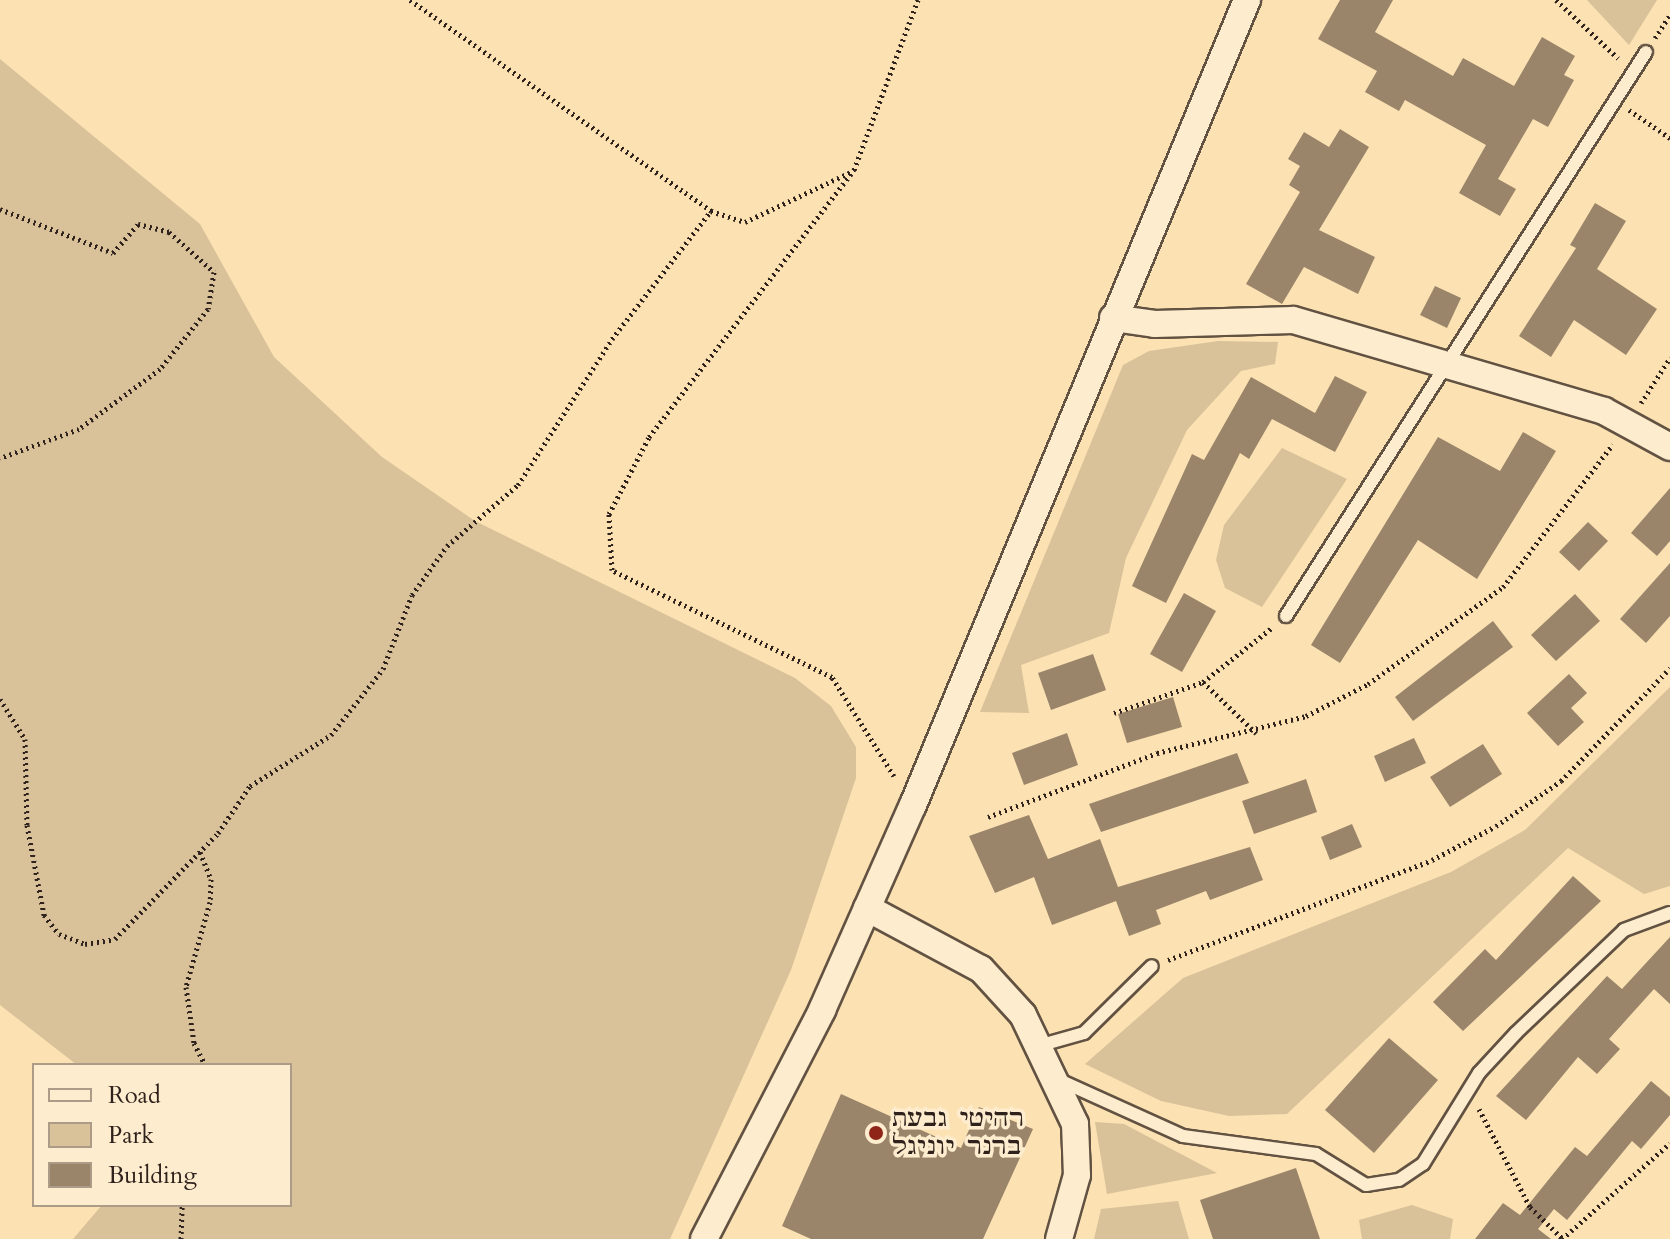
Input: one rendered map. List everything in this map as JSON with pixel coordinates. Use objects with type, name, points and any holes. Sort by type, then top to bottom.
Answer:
[{"type":"street","points":[[704,1239],[867,908],[913,805],[1247,0]]},
{"type":"street","points":[[1113,318],[1155,324],[1293,320],[1627,424],[1670,447]]},
{"type":"street","points":[[867,908],[981,969],[1023,1015],[1075,1124],[1077,1175],[1059,1239]]},
{"type":"lane","points":[[1286,616],[1646,52]]},
{"type":"lane","points":[[1052,1077],[1183,1136],[1316,1154],[1366,1185],[1399,1180],[1423,1164],[1467,1092],[1516,1033],[1624,930],[1670,913]]},
{"type":"lane","points":[[1038,1046],[1084,1033],[1152,966]]},
{"type":"path","points":[[410,0],[711,211],[745,222],[854,170]]},
{"type":"path","points":[[913,805],[832,677],[612,570],[609,514],[649,437],[854,170],[918,0]]},
{"type":"path","points":[[1556,0],[1632,74]]},
{"type":"path","points":[[1615,101],[1670,138]]},
{"type":"path","points":[[0,209],[113,253],[138,224],[169,232],[214,272],[208,309],[160,369],[79,429],[0,458]]},
{"type":"path","points":[[0,699],[25,739],[32,861],[44,915],[59,934],[85,944],[115,939],[200,852],[250,786],[331,735],[383,669],[412,595],[447,546],[518,485],[612,339],[711,211]]},
{"type":"path","points":[[988,817],[1157,753],[1256,733],[1368,684],[1503,587],[1563,517],[1670,358]]},
{"type":"path","points":[[1114,713],[1203,682],[1286,616]]},
{"type":"path","points":[[1152,966],[1432,860],[1496,826],[1561,781],[1670,668]]},
{"type":"path","points":[[1203,682],[1256,733]]},
{"type":"path","points":[[200,852],[211,879],[210,902],[186,987],[194,1043],[204,1063]]},
{"type":"path","points":[[1467,1092],[1530,1207],[1562,1239],[1670,1143]]},
{"type":"path","points":[[181,1239],[182,1207]]},
{"type":"green space","points":[[1587,0],[1657,0],[1629,45]]},
{"type":"green space","points":[[0,59],[200,224],[274,357],[382,457],[475,521],[795,678],[831,706],[856,747],[856,778],[791,970],[670,1239],[73,1239],[100,1207],[292,1207],[292,1063],[74,1063],[0,1005]]},
{"type":"green space","points":[[1218,341],[1278,342],[1275,364],[1241,371],[1187,430],[1126,558],[1109,633],[1021,665],[1029,713],[980,712],[1123,365],[1149,351]]},
{"type":"green space","points":[[1282,448],[1347,479],[1262,607],[1225,588],[1216,560],[1224,525]]},
{"type":"green space","points":[[1670,687],[1670,886],[1644,894],[1568,848],[1287,1114],[1229,1116],[1161,1101],[1085,1064],[1183,978],[1451,872],[1525,830]]},
{"type":"green space","points":[[1095,1122],[1124,1124],[1217,1173],[1107,1194]]},
{"type":"green space","points":[[1178,1201],[1189,1239],[1094,1239],[1101,1209]]},
{"type":"green space","points":[[1412,1205],[1453,1219],[1450,1239],[1362,1239],[1359,1220]]},
{"type":"building","points":[[1340,0],[1393,0],[1375,32],[1453,76],[1463,58],[1514,86],[1542,37],[1575,56],[1564,75],[1574,80],[1548,127],[1533,119],[1498,179],[1516,189],[1500,216],[1459,193],[1486,145],[1405,100],[1399,111],[1365,92],[1377,71],[1318,39]]},
{"type":"building","points":[[1340,129],[1369,147],[1319,230],[1375,257],[1358,294],[1304,267],[1282,304],[1246,284],[1300,192],[1289,185],[1300,166],[1288,159],[1304,132],[1329,147]]},
{"type":"building","points":[[1595,203],[1626,221],[1597,269],[1657,309],[1626,355],[1574,320],[1551,357],[1519,336],[1576,248],[1570,245]]},
{"type":"building","points":[[1435,286],[1461,298],[1447,328],[1420,315]]},
{"type":"building","points":[[1335,376],[1367,392],[1335,452],[1272,419],[1249,459],[1240,453],[1166,603],[1132,586],[1192,454],[1204,460],[1251,377],[1315,413]]},
{"type":"building","points":[[1523,432],[1556,451],[1477,579],[1418,540],[1340,663],[1311,645],[1438,437],[1500,471]]},
{"type":"building","points":[[1670,488],[1670,541],[1657,556],[1631,533]]},
{"type":"building","points":[[1588,522],[1608,541],[1579,571],[1559,552]]},
{"type":"building","points":[[1670,563],[1670,616],[1646,643],[1620,619]]},
{"type":"building","points":[[1184,593],[1216,611],[1182,672],[1150,654]]},
{"type":"building","points":[[1575,594],[1600,621],[1556,661],[1531,635]]},
{"type":"building","points":[[1493,621],[1513,647],[1413,721],[1395,697]]},
{"type":"building","points":[[1093,654],[1106,690],[1051,710],[1038,673]]},
{"type":"building","points":[[1569,674],[1587,693],[1571,708],[1584,722],[1558,746],[1527,713]]},
{"type":"building","points":[[1173,697],[1182,727],[1127,743],[1118,714]]},
{"type":"building","points":[[1067,733],[1078,765],[1024,785],[1012,753]]},
{"type":"building","points":[[1414,738],[1426,763],[1385,782],[1374,756]]},
{"type":"building","points":[[1483,744],[1502,774],[1450,807],[1430,777]]},
{"type":"building","points":[[1237,753],[1249,783],[1101,832],[1089,804]]},
{"type":"building","points":[[1306,779],[1317,812],[1254,834],[1242,801]]},
{"type":"building","points":[[1029,815],[1048,859],[1100,839],[1118,887],[1250,847],[1263,880],[1210,900],[1206,891],[1156,910],[1161,924],[1129,936],[1116,901],[1052,925],[1034,877],[995,893],[969,836]]},
{"type":"building","points":[[1352,824],[1362,847],[1330,860],[1321,837]]},
{"type":"building","points":[[1573,876],[1601,901],[1463,1031],[1433,1002],[1485,949],[1496,960]]},
{"type":"building","points":[[1670,937],[1670,1004],[1654,989],[1609,1039],[1620,1049],[1597,1074],[1578,1057],[1526,1120],[1496,1096],[1607,976],[1622,989]]},
{"type":"building","points":[[1389,1038],[1438,1080],[1374,1153],[1325,1110]]},
{"type":"building","points":[[1651,1081],[1670,1097],[1670,1115],[1641,1149],[1632,1141],[1567,1220],[1554,1209],[1538,1229],[1551,1239],[1475,1239],[1503,1203],[1520,1215],[1575,1147],[1587,1156]]},
{"type":"building","name":"רהיטי גבעת ברנר יוניגל","points":[[841,1094],[961,1148],[979,1107],[1033,1129],[983,1239],[811,1239],[782,1226]]},
{"type":"building","points":[[1296,1168],[1320,1239],[1213,1239],[1200,1200]]},
{"type":"place","name":"רהיטי גבעת ברנר יוניגל","points":[[876,1133]]}]
